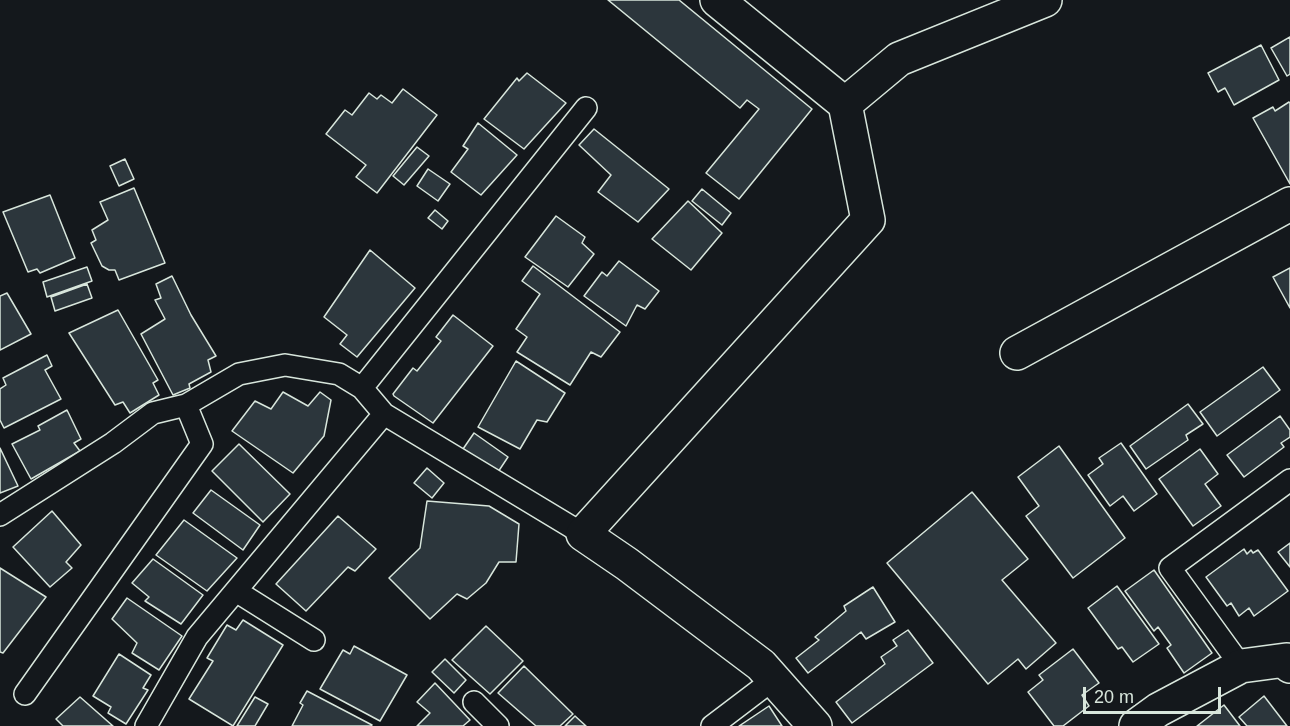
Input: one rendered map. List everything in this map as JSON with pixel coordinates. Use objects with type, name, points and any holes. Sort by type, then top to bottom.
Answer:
[{"type":"street","points":[[717,0],[845,104],[868,220],[583,534],[627,564],[761,665],[815,726]]},
{"type":"street","points":[[845,104],[899,59],[1045,0]]},
{"type":"street","points":[[1017,353],[1290,204]]},
{"type":"street","points":[[1136,726],[1158,710],[1241,666],[1286,660],[1290,666]]},
{"type":"lane","points":[[362,388],[586,108]]},
{"type":"lane","points":[[0,515],[113,443],[153,413],[186,405],[239,374],[285,365],[339,374],[362,388],[384,414],[583,534]]},
{"type":"lane","points":[[25,694],[202,444],[186,405]]},
{"type":"lane","points":[[146,726],[197,637],[384,414]]},
{"type":"lane","points":[[1241,666],[1170,568],[1290,480]]},
{"type":"lane","points":[[236,591],[314,640]]},
{"type":"lane","points":[[712,726],[774,679]]},
{"type":"lane","points":[[474,702],[498,726]]},
{"type":"building","points":[[608,0],[679,0],[812,109],[739,199],[706,173],[759,109],[747,100],[740,108]]},
{"type":"building","points":[[1290,37],[1290,74],[1287,76],[1271,48]]},
{"type":"building","points":[[1261,45],[1279,80],[1234,105],[1225,88],[1218,92],[1208,73]]},
{"type":"building","points":[[527,73],[566,103],[524,149],[484,119],[517,78],[519,81]]},
{"type":"building","points":[[403,89],[437,115],[377,193],[356,177],[366,165],[326,134],[345,110],[352,115],[369,93],[377,99],[381,95],[392,103]]},
{"type":"building","points":[[1289,102],[1290,184],[1253,118],[1273,107],[1275,111]]},
{"type":"building","points":[[478,123],[517,155],[481,195],[451,172],[468,149],[463,146]]},
{"type":"building","points":[[594,129],[669,189],[638,222],[598,192],[611,175],[579,145]]},
{"type":"building","points":[[417,147],[429,156],[404,185],[393,176]]},
{"type":"building","points":[[125,159],[134,179],[119,186],[110,166]]},
{"type":"building","points":[[428,169],[450,184],[438,201],[417,186]]},
{"type":"building","points":[[134,188],[165,263],[119,280],[115,270],[102,266],[91,243],[96,240],[92,230],[108,220],[100,202]]},
{"type":"building","points":[[702,189],[731,213],[722,225],[692,201]]},
{"type":"building","points":[[50,195],[75,258],[40,273],[37,269],[28,272],[3,212]]},
{"type":"building","points":[[688,201],[722,233],[691,270],[652,239]]},
{"type":"building","points":[[435,210],[448,221],[442,229],[428,218]]},
{"type":"building","points":[[556,216],[585,237],[582,243],[594,254],[568,287],[525,257]]},
{"type":"building","points":[[370,250],[415,288],[357,357],[340,344],[347,335],[324,317]]},
{"type":"building","points":[[619,261],[659,291],[645,309],[637,305],[626,326],[584,296],[602,272],[607,276]]},
{"type":"building","points":[[533,266],[620,332],[601,357],[591,352],[570,385],[517,352],[527,337],[516,329],[540,294],[522,281]]},
{"type":"building","points":[[87,267],[92,281],[47,297],[43,282]]},
{"type":"building","points":[[1290,268],[1290,308],[1273,277]]},
{"type":"building","points":[[172,276],[191,315],[216,356],[208,360],[211,372],[189,384],[190,388],[173,395],[141,334],[165,319],[155,300],[161,298],[156,284]]},
{"type":"building","points":[[87,284],[92,298],[55,311],[51,297]]},
{"type":"building","points":[[7,293],[31,334],[0,350],[0,296]]},
{"type":"building","points":[[118,310],[158,380],[153,383],[159,395],[130,413],[123,402],[115,405],[69,333]]},
{"type":"building","points":[[453,315],[493,346],[433,423],[393,394],[413,368],[417,371],[441,341],[436,337]]},
{"type":"building","points":[[47,355],[52,366],[45,370],[61,399],[4,428],[0,420],[0,389],[6,385],[3,378]]},
{"type":"building","points":[[516,361],[565,393],[547,422],[537,420],[520,449],[478,427]]},
{"type":"building","points":[[1263,367],[1280,390],[1217,436],[1200,412]]},
{"type":"building","points":[[283,392],[308,406],[320,392],[331,400],[324,436],[293,473],[232,431],[255,401],[271,409]]},
{"type":"building","points":[[1188,404],[1203,424],[1186,435],[1188,440],[1146,469],[1130,446]]},
{"type":"building","points":[[67,410],[81,439],[74,443],[80,451],[31,479],[12,444],[40,430],[38,426]]},
{"type":"building","points":[[1280,416],[1290,430],[1290,437],[1281,443],[1284,447],[1244,477],[1227,455]]},
{"type":"building","points":[[474,433],[508,457],[498,472],[463,449]]},
{"type":"building","points":[[1121,443],[1157,494],[1134,511],[1123,496],[1110,506],[1088,475],[1103,464],[1099,458]]},
{"type":"building","points":[[239,444],[290,494],[263,522],[212,471]]},
{"type":"building","points":[[1059,446],[1125,538],[1073,578],[1026,516],[1039,506],[1018,477]]},
{"type":"building","points":[[0,448],[18,486],[0,493]]},
{"type":"building","points":[[1200,449],[1218,474],[1205,484],[1221,506],[1193,526],[1159,479]]},
{"type":"building","points":[[427,468],[444,483],[432,498],[414,483]]},
{"type":"building","points":[[211,490],[260,525],[243,550],[193,513]]},
{"type":"building","points":[[972,492],[1028,559],[1002,580],[1056,643],[1026,669],[1018,659],[988,684],[887,563]]},
{"type":"building","points":[[427,501],[489,506],[519,524],[516,562],[499,562],[486,583],[467,599],[457,594],[430,619],[389,578],[420,548]]},
{"type":"building","points":[[52,511],[81,545],[66,562],[72,568],[50,587],[13,547]]},
{"type":"building","points":[[338,516],[376,549],[355,571],[348,567],[306,611],[276,584]]},
{"type":"building","points":[[184,520],[237,558],[207,591],[156,555]]},
{"type":"building","points":[[1290,543],[1290,567],[1278,552]]},
{"type":"building","points":[[1244,549],[1247,554],[1251,550],[1253,553],[1258,550],[1288,591],[1254,616],[1249,608],[1239,616],[1231,603],[1227,606],[1206,577]]},
{"type":"building","points":[[153,559],[203,595],[181,624],[145,601],[149,597],[132,583]]},
{"type":"building","points":[[0,568],[46,597],[3,653],[0,652]]},
{"type":"building","points":[[1154,570],[1212,653],[1184,673],[1167,648],[1171,645],[1158,627],[1154,631],[1125,591]]},
{"type":"building","points":[[1117,586],[1159,644],[1133,662],[1122,647],[1118,649],[1088,608]]},
{"type":"building","points":[[873,587],[895,622],[866,639],[861,632],[808,673],[796,658],[819,640],[815,637],[846,611],[844,606]]},
{"type":"building","points":[[127,598],[182,636],[159,670],[132,653],[137,643],[112,619]]},
{"type":"building","points":[[243,620],[283,645],[233,726],[189,699],[213,661],[207,658],[227,625],[236,630]]},
{"type":"building","points":[[486,626],[523,661],[490,694],[452,660]]},
{"type":"building","points":[[908,630],[933,663],[852,723],[836,702],[885,664],[881,657],[897,646],[893,640]]},
{"type":"building","points":[[354,646],[407,675],[380,721],[320,689],[343,650],[350,654]]},
{"type":"building","points":[[1073,649],[1099,683],[1082,695],[1089,706],[1063,726],[1054,726],[1028,692],[1043,680],[1039,675]]},
{"type":"building","points":[[119,654],[151,675],[143,688],[148,690],[126,724],[108,713],[111,707],[93,696]]},
{"type":"building","points":[[445,659],[466,680],[454,693],[432,672]]},
{"type":"building","points":[[524,666],[573,714],[560,726],[536,726],[498,693]]},
{"type":"building","points":[[435,683],[470,720],[463,726],[417,726],[430,713],[417,702]]},
{"type":"building","points":[[307,691],[372,725],[292,726],[303,705],[300,703]]},
{"type":"building","points":[[1264,696],[1287,726],[1247,726],[1239,717]]},
{"type":"building","points":[[80,697],[113,726],[63,726],[56,719]]},
{"type":"building","points":[[255,697],[268,704],[255,726],[237,726]]},
{"type":"building","points":[[1224,705],[1240,726],[1197,726]]},
{"type":"building","points":[[769,706],[782,726],[739,726]]},
{"type":"building","points":[[575,716],[586,726],[565,726]]}]
